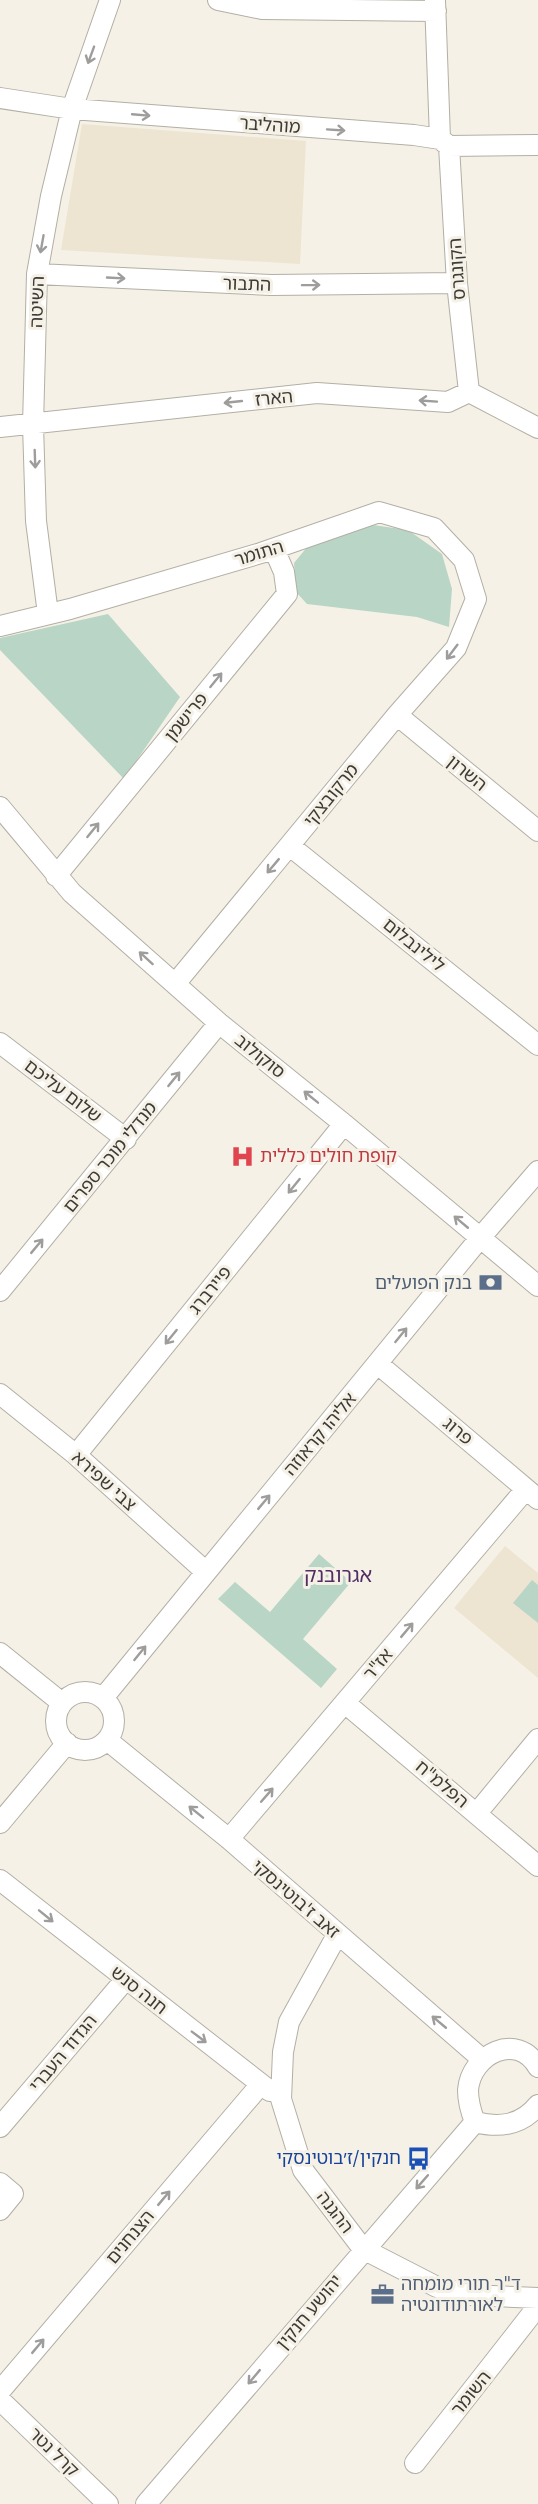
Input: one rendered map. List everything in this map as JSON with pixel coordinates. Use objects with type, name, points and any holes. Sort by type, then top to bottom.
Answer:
[{"type":"street","name":"השיטה","points":[[48,614],[36,521],[33,425],[37,274],[51,196],[72,109],[111,0]]},
{"type":"street","points":[[218,0],[262,9],[436,5]]},
{"type":"street","name":"הקונגרס","points":[[436,5],[444,142],[469,392]]},
{"type":"street","name":"מוהליבר","points":[[0,98],[72,109],[444,142],[538,145]]},
{"type":"street","name":"התבור","points":[[37,274],[271,285],[457,283]]},
{"type":"street","points":[[469,392],[538,428]]},
{"type":"street","name":"הארז","points":[[0,428],[317,393],[448,402],[469,392]]},
{"type":"street","name":"התומר","points":[[0,626],[274,549],[379,512],[434,528],[464,560],[476,599]]},
{"type":"street","name":"פרישמן","points":[[56,876],[287,594],[284,572],[274,549]]},
{"type":"street","name":"מרקובצקי","points":[[175,984],[456,648],[476,599]]},
{"type":"street","name":"השרון","points":[[397,716],[538,831]]},
{"type":"street","name":"סוקולוב","points":[[0,807],[56,876],[175,984],[219,1023],[538,1286]]},
{"type":"street","name":"לילינבלום","points":[[290,846],[538,1045]]},
{"type":"street","name":"מנדלי מוכר ספרים","points":[[0,1291],[219,1023]]},
{"type":"street","name":"שלום עליכם","points":[[0,1043],[126,1138]]},
{"type":"street","name":"פיירברג","points":[[76,1455],[344,1124]]},
{"type":"street","name":"אליהו קראוזה","points":[[104,1698],[480,1238],[538,1171]]},
{"type":"street","name":"פרוג","points":[[378,1364],[532,1494]]},
{"type":"street","name":"צבי שפירא","points":[[0,1394],[76,1455],[206,1572]]},
{"type":"street","name":"אז\"ר","points":[[229,1839],[345,1703],[532,1494]]},
{"type":"street","points":[[0,1653],[62,1703]]},
{"type":"street","points":[[77,1693],[95,1694],[104,1698],[113,1714],[114,1723],[107,1740],[100,1746],[83,1750],[67,1743],[57,1728],[58,1711],[62,1703],[77,1693]]},
{"type":"street","name":"הפלמ\"ח","points":[[345,1703],[538,1866]]},
{"type":"street","points":[[477,1813],[538,1739]]},
{"type":"street","name":"זאב ז'בוטינסקי","points":[[107,1740],[229,1839],[483,2060]]},
{"type":"street","points":[[0,1823],[67,1743]]},
{"type":"street","name":"חנה סנש","points":[[0,1880],[280,2099]]},
{"type":"street","name":"ההגנה","points":[[337,1935],[289,2022],[283,2052],[280,2099],[303,2170],[363,2250],[437,2287],[470,2295],[538,2298]]},
{"type":"street","name":"הגדוד העברי","points":[[0,2127],[125,1980]]},
{"type":"street","points":[[536,2059],[524,2051],[502,2049],[483,2060],[468,2090],[475,2122],[490,2126],[516,2123],[538,2107]]},
{"type":"street","name":"הצנחנים","points":[[0,2391],[261,2084]]},
{"type":"street","name":"יהושע חנקין","points":[[146,2504],[475,2122]]},
{"type":"street","points":[[0,2183],[13,2194],[0,2210]]},
{"type":"street","points":[[502,2298],[535,2320]]},
{"type":"street","name":"השומר","points":[[415,2463],[535,2320]]},
{"type":"street","name":"קרל נטר","points":[[0,2400],[108,2504]]},
{"type":"shaded area","points":[[82,124],[306,141],[300,264],[61,250]]},
{"type":"shaded area","points":[[505,1546],[538,1573],[538,1678],[454,1608]]},
{"type":"green space","points":[[373,525],[408,530],[442,554],[452,589],[449,627],[417,617],[307,604],[296,592],[294,563],[308,546]]},
{"type":"green space","points":[[108,614],[180,697],[124,779],[0,650],[0,638]]},
{"type":"green space","points":[[319,1554],[351,1582],[303,1639],[337,1669],[321,1688],[218,1599],[235,1582],[270,1612]]},
{"type":"green space","points":[[532,1580],[538,1585],[538,1623],[513,1603]]},
{"type":"place","name":"קופת חולים כללית","points":[[242,1156]]},
{"type":"place","name":"בנק הפועלים","points":[[490,1283]]},
{"type":"place","name":"חנקין/ז׳בוטינסקי","points":[[419,2158]]},
{"type":"place","name":"ד\"ר תורי מומחה לאורתודונטיה","points":[[383,2294]]},
{"type":"district","name":"אגרובנק","points":[[338,1575]]}]
